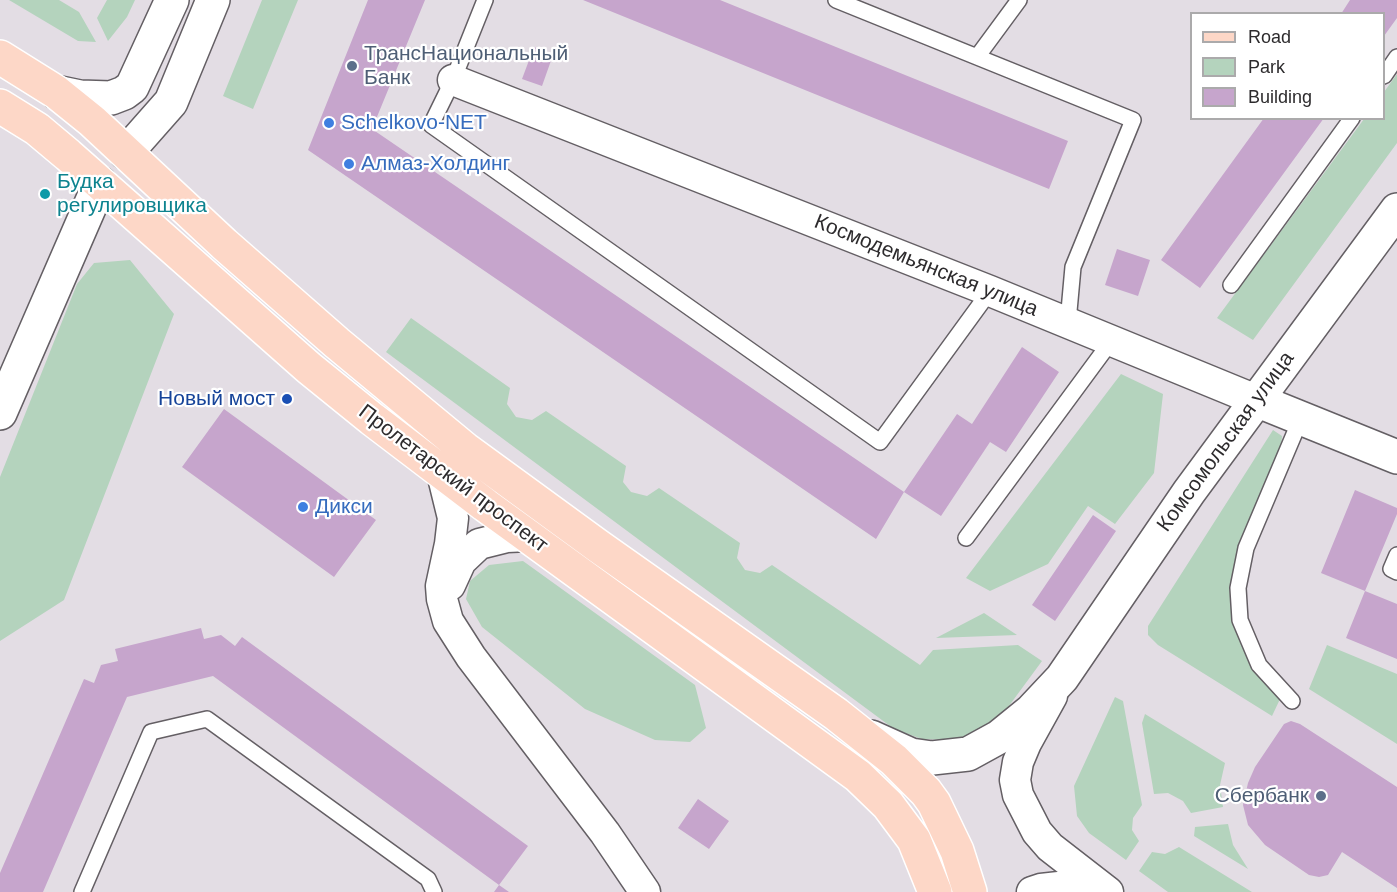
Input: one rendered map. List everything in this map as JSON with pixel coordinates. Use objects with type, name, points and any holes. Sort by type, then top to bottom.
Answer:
[{"type":"main road","name":"Пролетарский проспект","points":[[0,57],[56,92],[344,350],[465,449],[861,732],[894,759],[926,792],[952,839],[970,892]]},
{"type":"main road","name":"Пролетарский проспект","points":[[0,106],[37,129],[309,368],[442,473],[858,776],[888,805],[914,840],[935,892]]},
{"type":"main road","points":[[100,183],[126,153]]},
{"type":"street","points":[[56,92],[80,97],[111,98],[132,87],[172,0]]},
{"type":"street","points":[[126,153],[171,102],[213,0]]},
{"type":"street","name":"Космодемьянская улица","points":[[453,80],[1068,322],[1397,457]]},
{"type":"street","points":[[0,413],[100,183]]},
{"type":"street","name":"Комсомольская улица","points":[[1108,892],[1050,847],[1036,832],[1018,795],[1015,780],[1018,762],[1026,743],[1062,678],[1177,510],[1397,210]]},
{"type":"street","points":[[442,473],[453,518],[441,586],[448,621],[471,657],[605,833],[645,892]]},
{"type":"street","points":[[448,621],[448,589],[460,561],[469,551],[493,539],[529,536]]},
{"type":"street","name":"Комсомольская улица","points":[[861,732],[911,755],[932,758],[968,754],[999,737],[1018,723],[1062,678]]},
{"type":"street","points":[[1032,892],[1059,887],[1090,892]]},
{"type":"lane","points":[[485,0],[453,80],[431,125],[880,442],[990,291]]},
{"type":"lane","points":[[836,0],[1133,120],[1073,267],[1068,322]]},
{"type":"lane","points":[[977,57],[1019,0]]},
{"type":"lane","points":[[1385,73],[1397,57]]},
{"type":"lane","points":[[1231,285],[1351,120]]},
{"type":"lane","points":[[966,537],[1112,340]]},
{"type":"lane","points":[[1292,701],[1259,665],[1240,620],[1238,588],[1246,548],[1301,417]]},
{"type":"lane","points":[[1397,555],[1391,569],[1397,572]]},
{"type":"lane","points":[[82,892],[151,732],[207,719],[428,879],[434,892]]},
{"type":"green space","points":[[9,0],[59,0],[79,12],[96,42],[78,41]]},
{"type":"green space","points":[[107,0],[135,0],[127,17],[108,41],[97,18]]},
{"type":"green space","points":[[262,0],[298,0],[253,109],[223,96]]},
{"type":"green space","points":[[1397,74],[1397,143],[1253,340],[1217,318],[1363,120],[1385,120],[1385,91]]},
{"type":"green space","points":[[130,260],[174,314],[64,600],[0,641],[0,477],[77,284],[94,263]]},
{"type":"green space","points":[[411,318],[510,388],[507,404],[516,417],[532,420],[546,411],[626,466],[623,482],[631,492],[647,496],[659,488],[740,543],[737,558],[745,570],[760,573],[772,565],[920,665],[933,650],[1018,645],[1042,661],[1003,714],[975,734],[950,740],[922,739],[894,729],[386,352]]},
{"type":"green space","points":[[1121,374],[1163,394],[1154,473],[1115,524],[1088,506],[1048,564],[990,591],[966,578]]},
{"type":"green space","points":[[1273,430],[1282,436],[1281,449],[1233,587],[1281,697],[1272,716],[1158,645],[1148,635],[1148,626]]},
{"type":"green space","points":[[523,561],[695,685],[706,728],[690,742],[655,740],[585,709],[482,627],[466,599],[470,581],[489,565]]},
{"type":"green space","points":[[984,613],[1017,635],[936,638]]},
{"type":"green space","points":[[1327,645],[1397,674],[1397,744],[1309,689]]},
{"type":"green space","points":[[1115,697],[1123,701],[1142,805],[1133,818],[1132,830],[1139,841],[1126,860],[1089,833],[1077,816],[1074,786]]},
{"type":"green space","points":[[1145,714],[1225,763],[1220,785],[1223,807],[1191,813],[1183,801],[1168,793],[1154,794],[1142,723]]},
{"type":"green space","points":[[1228,824],[1233,845],[1248,869],[1194,836],[1195,827]]},
{"type":"green space","points":[[1179,847],[1252,892],[1168,892],[1139,871],[1152,852],[1165,854]]},
{"type":"building","points":[[368,0],[425,0],[372,129],[904,492],[876,539],[308,150]]},
{"type":"building","points":[[583,0],[720,0],[1068,141],[1049,189]]},
{"type":"building","points":[[1350,0],[1397,0],[1397,18],[1385,35],[1385,12],[1342,12]]},
{"type":"building","points":[[534,47],[553,55],[542,86],[522,79]]},
{"type":"building","points":[[1263,120],[1323,120],[1200,288],[1161,260]]},
{"type":"building","name":"Будка регулировщика","points":[[42,188],[50,191],[48,199],[40,197]]},
{"type":"building","points":[[1117,249],[1150,260],[1138,296],[1105,285]]},
{"type":"building","points":[[1022,347],[1059,372],[1006,452],[990,442],[941,516],[904,492],[957,414],[972,424]]},
{"type":"building","points":[[224,409],[376,520],[334,577],[182,467]]},
{"type":"building","points":[[1355,490],[1397,508],[1397,514],[1365,591],[1321,573]]},
{"type":"building","points":[[1093,515],[1116,531],[1055,621],[1032,605]]},
{"type":"building","points":[[1365,591],[1397,604],[1397,659],[1346,638]]},
{"type":"building","points":[[201,628],[204,639],[221,635],[235,646],[242,637],[528,846],[499,885],[213,676],[127,697],[43,892],[0,892],[0,873],[84,679],[94,683],[101,665],[118,661],[115,649]]},
{"type":"building","name":"Сбербанк","points":[[1291,721],[1300,724],[1397,787],[1397,888],[1342,852],[1328,875],[1319,877],[1309,875],[1265,845],[1248,825],[1243,805],[1248,783],[1255,767],[1284,724]]},
{"type":"building","points":[[698,799],[729,821],[709,849],[678,828]]},
{"type":"building","points":[[499,885],[509,892],[494,892]]},
{"type":"place","name":"ТрансНациональный Банк","points":[[352,66]]},
{"type":"place","name":"Schelkovo-NET","points":[[329,123]]},
{"type":"place","name":"Алмаз-Холдинг","points":[[349,164]]},
{"type":"place","name":"Будка регулировщика","points":[[45,194]]},
{"type":"place","name":"Новый мост","points":[[287,399]]},
{"type":"place","name":"Дикси","points":[[303,507]]},
{"type":"place","name":"Сбербанк","points":[[1321,796]]}]
